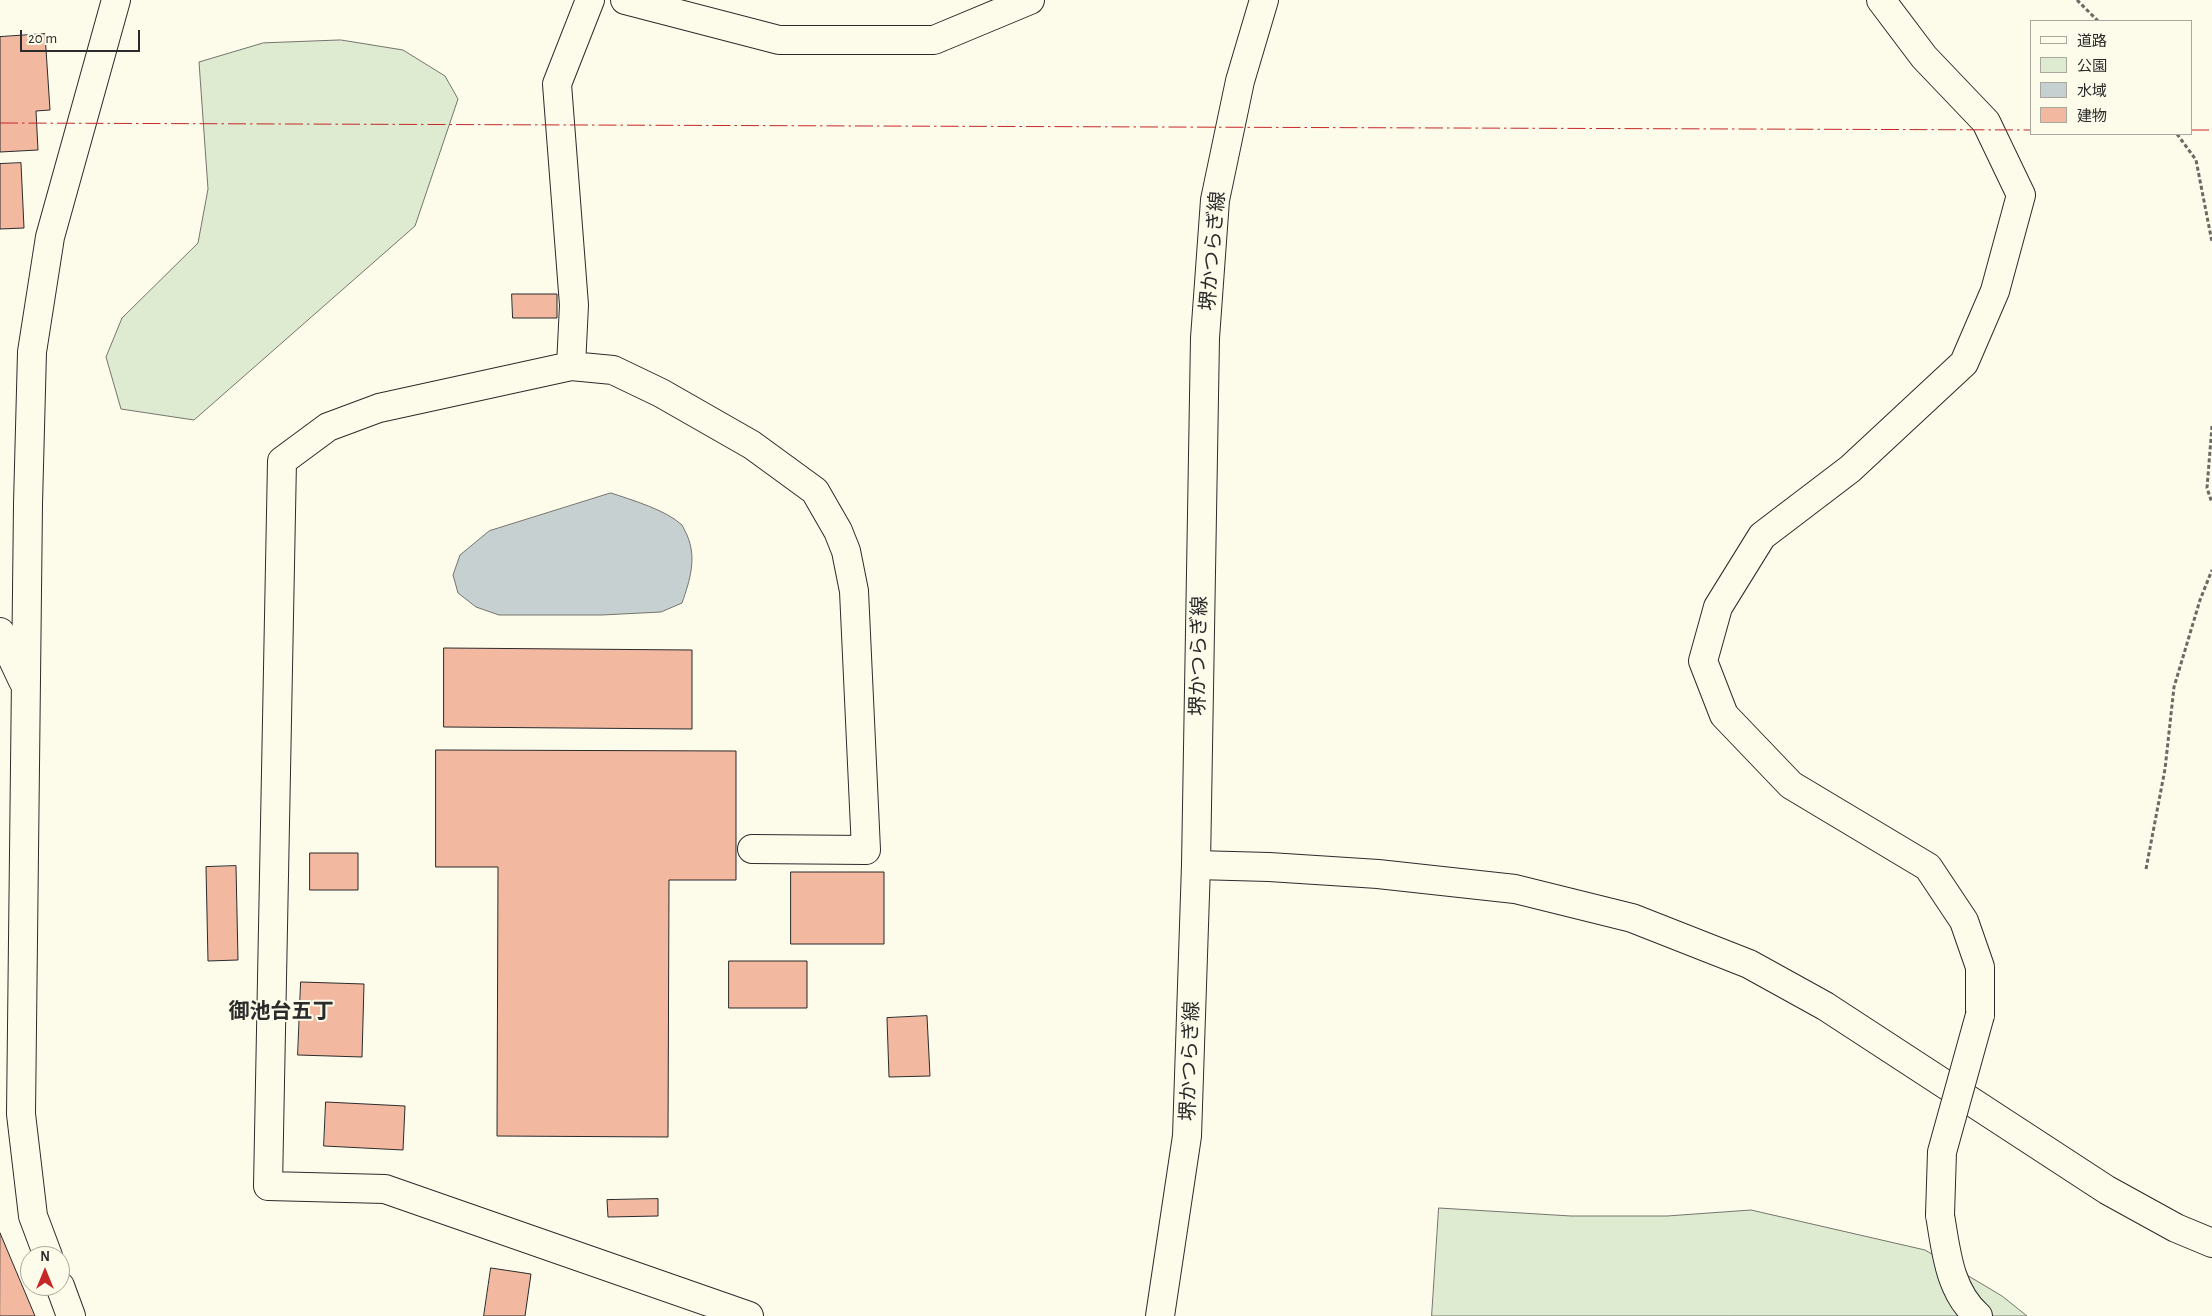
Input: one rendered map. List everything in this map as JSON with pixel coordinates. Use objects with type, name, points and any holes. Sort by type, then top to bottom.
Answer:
[{"type":"street","points":[[44,1246],[33,1216],[21,1114],[32,352],[50,237],[116,0]]},
{"type":"street","points":[[571,366],[574,305],[557,84],[590,0]]},
{"type":"street","points":[[625,0],[780,40],[934,40],[1030,0]]},
{"type":"street","name":"堺かつらぎ線","points":[[1160,1316],[1187,1136],[1196,865],[1205,338],[1216,200],[1240,81],[1264,0]]},
{"type":"street","points":[[1881,0],[1924,57],[1986,122],[2021,195],[1998,281],[1964,363],[1850,470],[1762,536],[1718,607],[1703,661],[1724,715],[1790,785],[1928,867],[1964,921],[1980,967],[1980,1015],[1942,1152],[1940,1215],[1950,1272],[1967,1307],[1978,1316]]},
{"type":"street","points":[[749,1316],[385,1189],[268,1186],[282,461],[328,427],[379,408],[571,366],[613,370],[661,393],[752,446],[815,491],[838,531],[846,551],[854,591],[866,850],[752,849]]},
{"type":"street","points":[[0,632],[26,687]]},
{"type":"street","points":[[1196,865],[1269,866],[1378,874],[1515,888],[1632,918],[1749,964],[1825,1006],[2107,1190],[2176,1228],[2212,1244]]},
{"type":"street","points":[[64,1296],[71,1316]]},
{"type":"path","points":[[2077,0],[2097,20]]},
{"type":"path","points":[[2178,135],[2196,160],[2212,242]]},
{"type":"path","points":[[2212,426],[2207,488],[2212,503]]},
{"type":"path","points":[[2146,869],[2165,769],[2174,687],[2200,600],[2212,570]]},
{"type":"green space","points":[[341,40],[403,50],[445,76],[458,99],[415,226],[194,420],[121,409],[106,357],[122,318],[198,243],[208,189],[199,62],[263,43]]},
{"type":"green space","points":[[1439,1208],[1571,1216],[1667,1216],[1751,1210],[1925,1250],[2002,1296],[2027,1316],[1432,1316]]},
{"type":"water","points":[[611,493],[658,510],[682,525],[690,544],[692,561],[690,577],[682,603],[661,612],[602,615],[499,615],[476,607],[458,593],[453,575],[460,555],[489,531]]},
{"type":"building","points":[[45,34],[50,110],[36,111],[38,150],[0,152],[0,37]]},
{"type":"building","points":[[21,163],[24,228],[0,229],[0,164]]},
{"type":"building","points":[[512,294],[557,294],[557,318],[513,318]]},
{"type":"building","points":[[444,648],[692,650],[692,729],[444,727]]},
{"type":"building","points":[[436,750],[736,751],[736,880],[669,880],[668,1137],[497,1136],[498,867],[436,867]]},
{"type":"building","points":[[310,853],[358,853],[358,890],[310,890]]},
{"type":"building","points":[[236,866],[238,960],[208,961],[206,867]]},
{"type":"building","points":[[791,872],[884,872],[884,944],[791,944]]},
{"type":"building","points":[[729,961],[807,961],[807,1008],[729,1008]]},
{"type":"building","points":[[301,982],[364,984],[362,1057],[298,1055]]},
{"type":"building","points":[[927,1016],[930,1076],[889,1077],[887,1018]]},
{"type":"building","points":[[326,1102],[405,1106],[403,1150],[324,1146]]},
{"type":"building","points":[[658,1199],[658,1216],[608,1217],[607,1200]]},
{"type":"building","points":[[0,1233],[20,1280],[20,1296],[27,1296],[35,1316],[0,1316]]},
{"type":"building","points":[[491,1268],[531,1274],[525,1316],[484,1316]]},
{"type":"power","points":[[0,123],[2030,130]]},
{"type":"power","points":[[2192,130],[2212,130]]},
{"type":"district","name":"御池台五丁","points":[[281,1012]]}]
